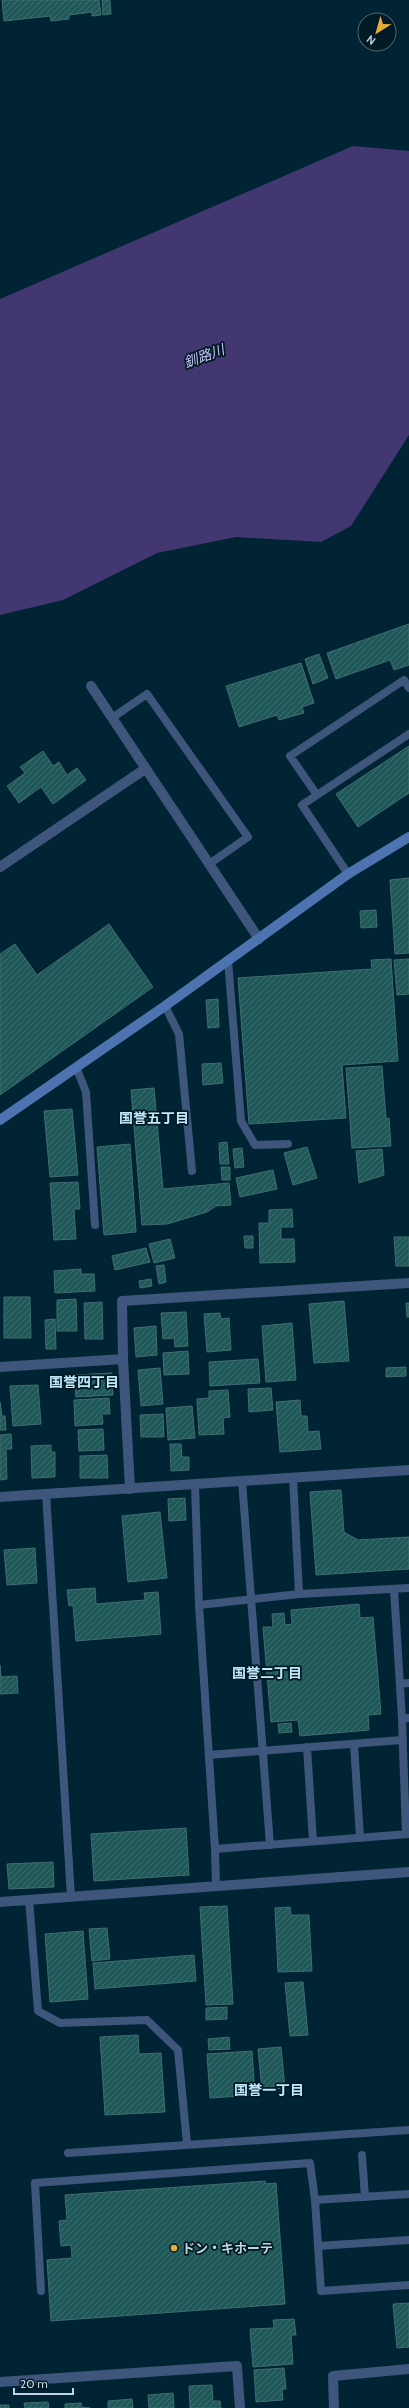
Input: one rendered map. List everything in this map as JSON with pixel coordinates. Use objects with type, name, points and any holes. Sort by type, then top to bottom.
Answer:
[{"type":"street","points":[[91,686],[145,770],[259,939]]},
{"type":"street","points":[[0,867],[145,770]]},
{"type":"street","points":[[0,1120],[165,1006],[348,874],[409,837]]},
{"type":"street","points":[[130,1489],[123,1359],[122,1301],[409,1283]]},
{"type":"street","points":[[0,1367],[123,1359]]},
{"type":"street","points":[[0,1497],[409,1470]]},
{"type":"street","points":[[0,1902],[409,1872]]},
{"type":"street","points":[[0,2382],[237,2366],[240,2408]]},
{"type":"street","points":[[334,2408],[333,2376],[409,2369]]},
{"type":"lane","points":[[317,795],[290,756],[404,680],[409,688]]},
{"type":"lane","points":[[112,718],[147,694],[248,837],[209,864]]},
{"type":"lane","points":[[348,874],[302,805],[409,734]]},
{"type":"lane","points":[[228,960],[242,1121],[255,1146],[288,1144]]},
{"type":"lane","points":[[165,1006],[179,1034],[192,1171]]},
{"type":"lane","points":[[76,1067],[86,1092],[95,1225]]},
{"type":"lane","points":[[293,1477],[300,1594]]},
{"type":"lane","points":[[242,1481],[261,1751],[270,1845]]},
{"type":"lane","points":[[195,1485],[199,1604],[215,1849],[216,1886]]},
{"type":"lane","points":[[46,1493],[70,1897]]},
{"type":"lane","points":[[199,1604],[300,1594],[409,1588]]},
{"type":"lane","points":[[215,1849],[408,1834],[402,1740],[405,1719],[400,1684],[394,1589]]},
{"type":"lane","points":[[400,1684],[409,1684]]},
{"type":"lane","points":[[209,1755],[402,1740]]},
{"type":"lane","points":[[354,1744],[360,1838]]},
{"type":"lane","points":[[307,1747],[313,1841]]},
{"type":"lane","points":[[29,1899],[38,2011],[60,2023],[147,2020],[178,2050],[187,2144]]},
{"type":"lane","points":[[68,2153],[409,2130]]},
{"type":"lane","points":[[362,2155],[365,2197]]},
{"type":"lane","points":[[41,2291],[34,2183],[310,2163],[315,2200],[321,2291],[409,2285]]},
{"type":"lane","points":[[315,2200],[409,2194]]},
{"type":"lane","points":[[318,2246],[409,2240]]},
{"type":"water","name":"釧路川","points":[[353,146],[409,151],[409,435],[351,526],[321,542],[236,537],[157,553],[63,600],[0,615],[0,299]]},
{"type":"building","points":[[2,0],[99,0],[101,15],[92,16],[92,12],[69,15],[69,19],[51,21],[50,16],[4,21]]},
{"type":"building","points":[[102,0],[110,0],[111,14],[103,15]]},
{"type":"building","points":[[409,624],[409,665],[394,670],[390,660],[336,679],[327,653]]},
{"type":"building","points":[[319,654],[328,678],[313,684],[305,659]]},
{"type":"building","points":[[301,663],[314,703],[302,707],[304,713],[279,720],[277,715],[239,727],[226,686]]},
{"type":"building","points":[[409,746],[409,793],[358,827],[336,794]]},
{"type":"building","points":[[43,751],[53,766],[59,762],[67,775],[77,768],[86,780],[53,804],[41,787],[19,803],[7,786],[25,773],[20,767]]},
{"type":"building","points":[[409,878],[409,953],[395,954],[390,880]]},
{"type":"building","points":[[376,910],[377,927],[361,928],[360,911]]},
{"type":"building","points":[[109,924],[153,987],[0,1095],[0,954],[15,944],[37,975]]},
{"type":"building","points":[[391,959],[398,1061],[342,1065],[346,1118],[249,1124],[238,978],[372,969],[371,960]]},
{"type":"building","points":[[409,959],[409,994],[397,995],[394,960]]},
{"type":"building","points":[[218,999],[219,1027],[208,1028],[206,1000]]},
{"type":"building","points":[[221,1063],[223,1083],[203,1085],[202,1064]]},
{"type":"building","points":[[382,1066],[386,1119],[389,1118],[391,1146],[352,1148],[346,1068]]},
{"type":"building","points":[[154,1088],[163,1189],[229,1183],[231,1205],[216,1206],[207,1212],[167,1224],[142,1225],[131,1090]]},
{"type":"building","points":[[72,1109],[78,1175],[50,1177],[44,1111]]},
{"type":"building","points":[[227,1142],[229,1164],[220,1164],[219,1143]]},
{"type":"building","points":[[130,1144],[136,1232],[104,1235],[97,1147]]},
{"type":"building","points":[[307,1147],[317,1178],[293,1185],[284,1153]]},
{"type":"building","points":[[242,1148],[244,1167],[235,1168],[233,1149]]},
{"type":"building","points":[[382,1149],[384,1175],[359,1183],[356,1151]]},
{"type":"building","points":[[221,1167],[230,1167],[230,1180],[222,1180]]},
{"type":"building","points":[[273,1170],[277,1189],[240,1197],[236,1178]]},
{"type":"building","points":[[78,1182],[80,1209],[74,1209],[76,1239],[54,1240],[50,1183]]},
{"type":"building","points":[[292,1209],[293,1227],[281,1227],[281,1239],[294,1239],[295,1262],[260,1263],[259,1223],[269,1223],[269,1210]]},
{"type":"building","points":[[244,1236],[253,1236],[253,1248],[245,1248]]},
{"type":"building","points":[[394,1237],[409,1237],[409,1266],[396,1266]]},
{"type":"building","points":[[170,1239],[175,1258],[154,1263],[149,1244]]},
{"type":"building","points":[[146,1248],[150,1262],[115,1270],[112,1256]]},
{"type":"building","points":[[164,1265],[166,1282],[159,1284],[156,1266]]},
{"type":"building","points":[[81,1269],[81,1274],[94,1274],[95,1291],[55,1293],[54,1271]]},
{"type":"building","points":[[151,1279],[152,1286],[140,1288],[139,1281]]},
{"type":"building","points":[[4,1297],[30,1297],[31,1338],[4,1338]]},
{"type":"building","points":[[76,1299],[77,1331],[57,1331],[57,1300]]},
{"type":"building","points":[[344,1301],[349,1361],[314,1363],[309,1304]]},
{"type":"building","points":[[102,1302],[103,1339],[85,1339],[84,1303]]},
{"type":"building","points":[[406,1303],[409,1303],[409,1317],[407,1317]]},
{"type":"building","points":[[186,1312],[188,1346],[175,1347],[174,1338],[163,1339],[161,1313]]},
{"type":"building","points":[[220,1313],[221,1319],[229,1318],[231,1350],[207,1352],[204,1314]]},
{"type":"building","points":[[55,1319],[56,1349],[46,1349],[45,1320]]},
{"type":"building","points":[[292,1323],[296,1380],[266,1382],[262,1326]]},
{"type":"building","points":[[156,1326],[157,1355],[136,1357],[134,1328]]},
{"type":"building","points":[[188,1351],[189,1374],[164,1375],[163,1353]]},
{"type":"building","points":[[258,1359],[260,1383],[210,1386],[209,1362]]},
{"type":"building","points":[[406,1367],[406,1376],[386,1377],[386,1368]]},
{"type":"building","points":[[160,1368],[163,1404],[141,1406],[138,1370]]},
{"type":"building","points":[[112,1373],[113,1395],[76,1397],[74,1375]]},
{"type":"building","points":[[38,1385],[41,1424],[13,1426],[10,1386]]},
{"type":"building","points":[[271,1388],[273,1410],[249,1412],[248,1389]]},
{"type":"building","points":[[228,1390],[230,1417],[223,1418],[224,1434],[199,1435],[197,1399],[209,1398],[209,1391]]},
{"type":"building","points":[[109,1398],[110,1414],[102,1414],[103,1424],[75,1426],[74,1400]]},
{"type":"building","points":[[300,1400],[301,1416],[307,1416],[308,1432],[319,1431],[321,1449],[280,1452],[276,1402]]},
{"type":"building","points":[[0,1402],[2,1416],[5,1416],[6,1430],[0,1430]]},
{"type":"building","points":[[192,1406],[195,1438],[168,1440],[166,1408]]},
{"type":"building","points":[[163,1414],[164,1437],[141,1437],[140,1415]]},
{"type":"building","points":[[103,1429],[104,1450],[79,1451],[78,1430]]},
{"type":"building","points":[[11,1434],[12,1449],[6,1449],[7,1479],[0,1480],[0,1435]]},
{"type":"building","points":[[170,1444],[181,1444],[182,1457],[189,1457],[189,1470],[171,1471]]},
{"type":"building","points":[[51,1445],[51,1452],[55,1452],[55,1477],[32,1478],[31,1446]]},
{"type":"building","points":[[107,1455],[108,1478],[80,1478],[80,1456]]},
{"type":"building","points":[[341,1490],[344,1532],[358,1540],[409,1537],[409,1569],[316,1575],[310,1492]]},
{"type":"building","points":[[185,1498],[186,1520],[169,1521],[168,1499]]},
{"type":"building","points":[[160,1512],[167,1578],[128,1582],[122,1516]]},
{"type":"building","points":[[35,1548],[37,1583],[7,1585],[4,1550]]},
{"type":"building","points":[[95,1588],[96,1604],[145,1600],[144,1593],[158,1592],[161,1634],[76,1641],[73,1605],[69,1606],[67,1590]]},
{"type":"building","points":[[359,1604],[360,1618],[373,1617],[381,1714],[368,1715],[369,1730],[300,1736],[298,1720],[271,1722],[263,1627],[273,1627],[272,1614],[284,1613],[285,1625],[292,1624],[291,1610]]},
{"type":"building","points":[[0,1665],[1,1677],[17,1676],[18,1693],[0,1694]]},
{"type":"building","points":[[291,1723],[292,1732],[279,1733],[278,1724]]},
{"type":"building","points":[[186,1828],[189,1875],[94,1881],[91,1834]]},
{"type":"building","points":[[53,1862],[54,1887],[9,1889],[7,1864]]},
{"type":"building","points":[[227,1906],[233,2004],[206,2005],[200,1907]]},
{"type":"building","points":[[290,1907],[291,1915],[309,1915],[312,1971],[278,1972],[275,1908]]},
{"type":"building","points":[[107,1928],[110,1959],[92,1961],[89,1929]]},
{"type":"building","points":[[83,1931],[88,1999],[50,2002],[45,1934]]},
{"type":"building","points":[[194,1955],[196,1981],[95,1989],[93,1963]]},
{"type":"building","points":[[303,1982],[308,2035],[290,2036],[285,1983]]},
{"type":"building","points":[[227,2007],[227,2019],[206,2020],[206,2008]]},
{"type":"building","points":[[138,2035],[139,2054],[161,2053],[165,2112],[105,2115],[100,2037]]},
{"type":"building","points":[[229,2037],[230,2049],[209,2050],[208,2039]]},
{"type":"building","points":[[281,2047],[285,2088],[262,2090],[258,2049]]},
{"type":"building","points":[[252,2051],[255,2095],[210,2098],[207,2054]]},
{"type":"building","points":[[265,2181],[266,2184],[276,2183],[285,2304],[51,2321],[47,2260],[72,2258],[71,2245],[61,2246],[59,2221],[67,2220],[65,2195]]},
{"type":"building","points":[[409,2303],[409,2347],[397,2348],[393,2304]]},
{"type":"building","points":[[294,2319],[296,2335],[291,2335],[293,2364],[253,2367],[250,2329],[274,2328],[273,2320]]},
{"type":"building","points":[[284,2368],[286,2389],[282,2389],[283,2400],[256,2402],[254,2370]]},
{"type":"building","points":[[212,2385],[213,2401],[220,2401],[221,2408],[190,2408],[189,2386]]},
{"type":"building","points":[[173,2393],[174,2408],[149,2408],[148,2395]]},
{"type":"building","points":[[132,2399],[133,2408],[108,2408],[108,2401]]},
{"type":"building","points":[[48,2402],[49,2408],[25,2408],[24,2403]]},
{"type":"building","points":[[81,2403],[82,2407],[90,2408],[65,2408],[65,2404]]},
{"type":"building","points":[[0,2405],[9,2405],[9,2408],[0,2408]]},
{"type":"place","name":"ドン・キホーテ","points":[[174,2248]]},
{"type":"district","name":"国誉五丁目","points":[[154,1118]]},
{"type":"district","name":"国誉四丁目","points":[[84,1382]]},
{"type":"district","name":"国誉二丁目","points":[[267,1673]]},
{"type":"district","name":"国誉一丁目","points":[[269,2090]]}]
